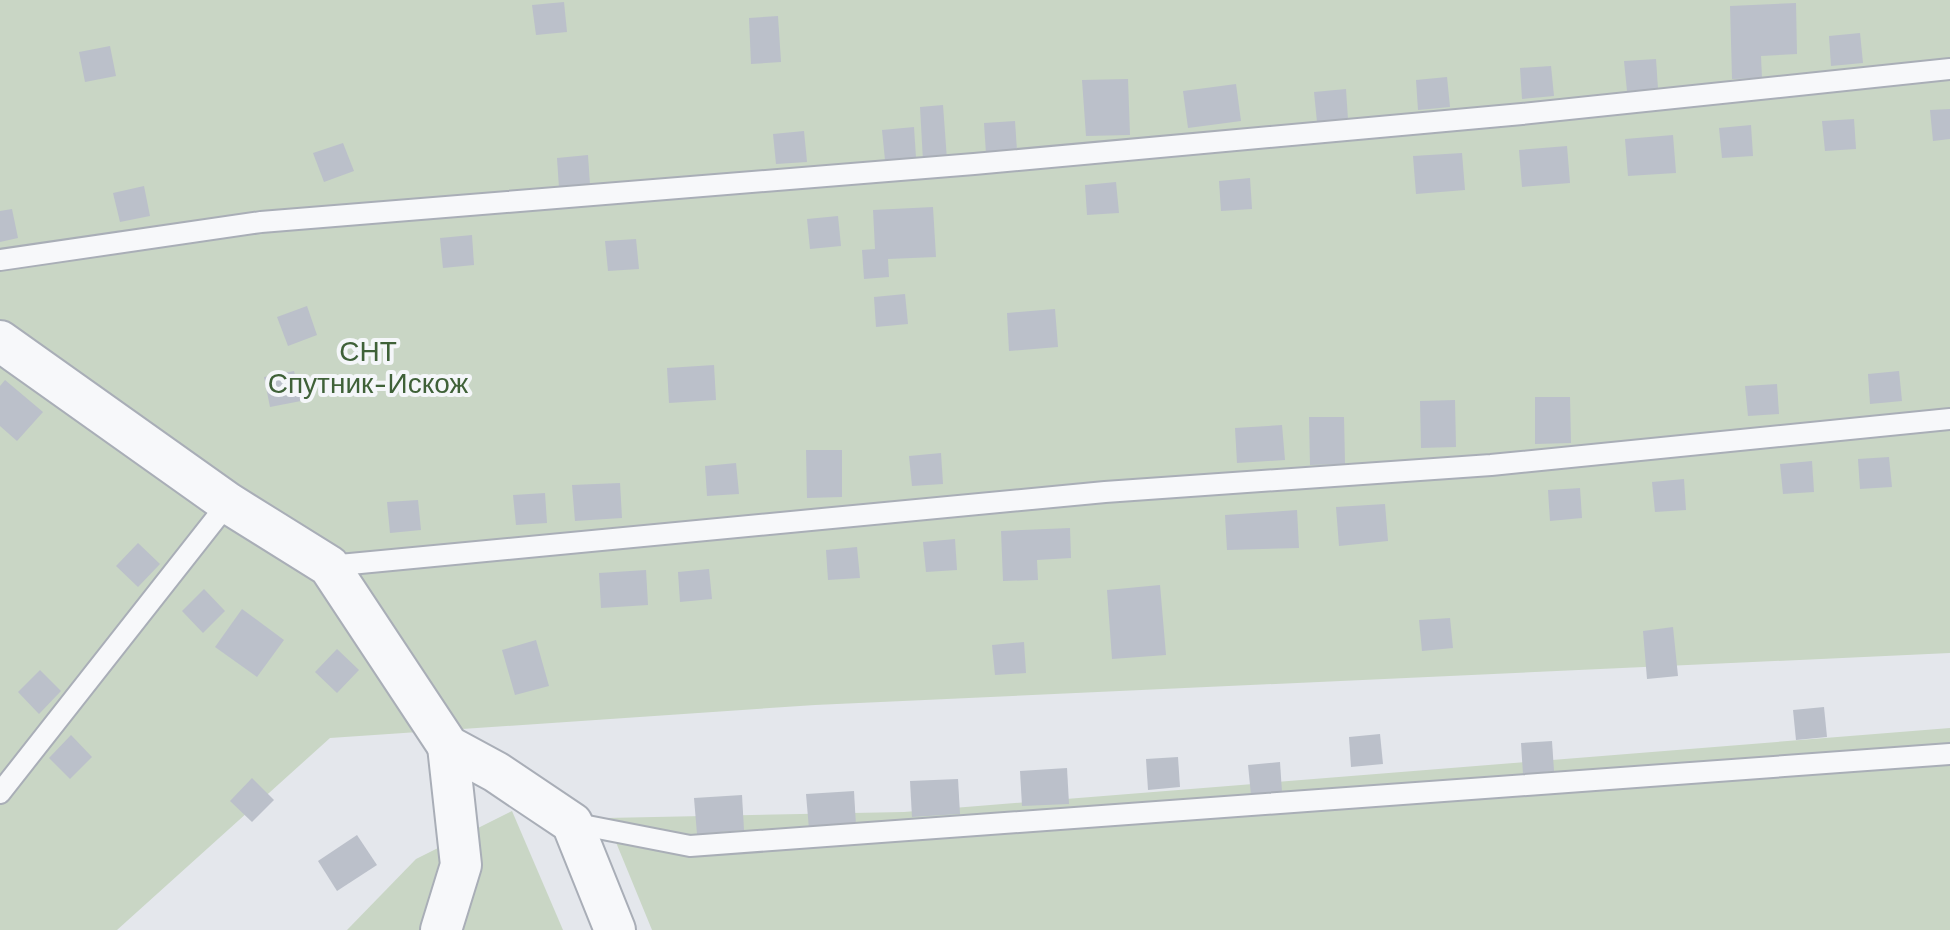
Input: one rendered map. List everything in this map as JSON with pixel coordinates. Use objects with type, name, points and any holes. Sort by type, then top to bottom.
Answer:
[{"type":"street","points":[[0,341],[228,503],[329,566],[448,746],[461,865],[441,930]]},
{"type":"street","points":[[448,746],[496,772],[572,823],[615,930]]},
{"type":"lane","points":[[0,260],[261,222],[1052,157],[1522,114],[1950,69]]},
{"type":"lane","points":[[329,566],[1105,492],[1491,465],[1950,419]]},
{"type":"lane","points":[[0,793],[228,503]]},
{"type":"lane","points":[[572,823],[690,846],[1950,754]]},
{"type":"green space","name":"СНТ Спутник-Искож","points":[[0,0],[1950,0],[1950,653],[815,705],[330,738],[117,930],[0,930]]},
{"type":"green space","points":[[1950,728],[1950,930],[652,930],[606,818],[904,812]]},
{"type":"green space","points":[[512,811],[563,930],[347,930],[416,859]]},
{"type":"building","points":[[564,2],[567,32],[536,35],[532,5]]},
{"type":"building","points":[[1796,3],[1797,54],[1761,56],[1762,78],[1732,79],[1730,6]]},
{"type":"building","points":[[778,16],[781,62],[751,64],[749,18]]},
{"type":"building","points":[[1860,33],[1863,63],[1831,66],[1829,36]]},
{"type":"building","points":[[110,46],[116,76],[85,82],[79,52]]},
{"type":"building","points":[[1656,59],[1658,89],[1627,91],[1624,61]]},
{"type":"building","points":[[1551,66],[1554,96],[1522,99],[1520,68]]},
{"type":"building","points":[[1447,77],[1450,107],[1418,110],[1416,80]]},
{"type":"building","points":[[1128,79],[1130,135],[1086,136],[1082,80]]},
{"type":"building","points":[[1236,84],[1241,121],[1188,128],[1183,91]]},
{"type":"building","points":[[1346,89],[1348,120],[1317,122],[1314,92]]},
{"type":"building","points":[[943,105],[947,160],[923,161],[920,107]]},
{"type":"building","points":[[1950,109],[1950,139],[1933,141],[1930,110]]},
{"type":"building","points":[[1854,119],[1856,149],[1825,151],[1822,121]]},
{"type":"building","points":[[1015,121],[1017,151],[986,154],[984,123]]},
{"type":"building","points":[[1751,125],[1753,156],[1722,158],[1719,128]]},
{"type":"building","points":[[914,127],[916,158],[885,160],[882,130]]},
{"type":"building","points":[[804,131],[807,162],[776,164],[773,134]]},
{"type":"building","points":[[1673,135],[1676,173],[1628,176],[1625,139]]},
{"type":"building","points":[[343,143],[354,171],[324,182],[313,153]]},
{"type":"building","points":[[1567,146],[1570,183],[1522,187],[1519,150]]},
{"type":"building","points":[[1462,153],[1465,190],[1416,194],[1413,156]]},
{"type":"building","points":[[588,155],[590,185],[559,188],[557,158]]},
{"type":"building","points":[[1250,178],[1252,209],[1221,211],[1219,181]]},
{"type":"building","points":[[1116,182],[1119,213],[1087,215],[1085,185]]},
{"type":"building","points":[[144,186],[150,216],[120,222],[113,193]]},
{"type":"building","points":[[933,207],[936,257],[888,259],[889,277],[864,279],[862,250],[875,249],[873,210]]},
{"type":"building","points":[[12,209],[18,238],[0,242],[0,211]]},
{"type":"building","points":[[838,216],[841,246],[810,249],[807,219]]},
{"type":"building","points":[[472,235],[474,265],[443,268],[440,238]]},
{"type":"building","points":[[636,239],[639,269],[608,271],[605,241]]},
{"type":"building","points":[[905,294],[908,324],[876,327],[874,297]]},
{"type":"building","points":[[307,306],[317,335],[288,346],[277,317]]},
{"type":"building","points":[[1055,309],[1058,347],[1009,351],[1007,313]]},
{"type":"building","points":[[714,365],[716,400],[669,403],[667,368]]},
{"type":"building","points":[[294,371],[301,401],[270,407],[264,377]]},
{"type":"building","points":[[1899,371],[1902,401],[1870,404],[1868,374]]},
{"type":"building","points":[[5,380],[43,412],[17,441],[0,426],[0,386]]},
{"type":"building","points":[[1777,384],[1779,414],[1748,416],[1745,386]]},
{"type":"building","points":[[1535,397],[1570,397],[1571,443],[1535,444]]},
{"type":"building","points":[[1455,400],[1456,447],[1421,448],[1420,401]]},
{"type":"building","points":[[1309,417],[1344,417],[1345,464],[1310,465]]},
{"type":"building","points":[[1282,425],[1285,460],[1237,463],[1235,428]]},
{"type":"building","points":[[806,450],[842,450],[842,497],[807,498]]},
{"type":"building","points":[[941,453],[943,484],[912,486],[909,456]]},
{"type":"building","points":[[1889,457],[1892,487],[1860,489],[1858,459]]},
{"type":"building","points":[[1812,461],[1814,492],[1783,494],[1780,464]]},
{"type":"building","points":[[736,463],[739,494],[707,496],[705,466]]},
{"type":"building","points":[[1684,479],[1686,510],[1655,512],[1652,482]]},
{"type":"building","points":[[620,483],[622,518],[575,521],[572,485]]},
{"type":"building","points":[[1580,488],[1582,518],[1550,521],[1548,490]]},
{"type":"building","points":[[545,493],[547,523],[516,525],[513,495]]},
{"type":"building","points":[[418,500],[421,530],[390,533],[387,502]]},
{"type":"building","points":[[1385,504],[1388,541],[1339,546],[1336,507]]},
{"type":"building","points":[[1297,510],[1299,548],[1227,550],[1225,515]]},
{"type":"building","points":[[1070,528],[1071,558],[1037,560],[1038,580],[1003,581],[1001,531]]},
{"type":"building","points":[[955,539],[957,570],[926,572],[923,542]]},
{"type":"building","points":[[138,543],[160,564],[138,587],[116,566]]},
{"type":"building","points":[[857,547],[860,578],[828,580],[826,550]]},
{"type":"building","points":[[709,569],[712,599],[680,602],[678,572]]},
{"type":"building","points":[[646,570],[648,605],[601,608],[599,573]]},
{"type":"building","points":[[1160,585],[1166,655],[1112,659],[1107,590]]},
{"type":"building","points":[[204,589],[225,611],[203,633],[182,611]]},
{"type":"building","points":[[242,609],[284,640],[257,677],[215,647]]},
{"type":"building","points":[[1450,618],[1453,648],[1422,651],[1419,620]]},
{"type":"building","points":[[1673,627],[1678,676],[1647,679],[1643,631]]},
{"type":"building","points":[[536,640],[549,686],[515,695],[502,650]]},
{"type":"building","points":[[1024,642],[1026,673],[995,675],[992,645]]},
{"type":"building","points":[[337,649],[359,670],[337,693],[315,672]]},
{"type":"building","points":[[40,670],[61,691],[39,714],[18,692]]},
{"type":"building","points":[[1824,707],[1827,737],[1796,740],[1793,710]]},
{"type":"building","points":[[1380,734],[1383,764],[1351,767],[1349,737]]},
{"type":"building","points":[[71,735],[92,757],[70,779],[49,758]]},
{"type":"building","points":[[1552,741],[1554,771],[1523,774],[1521,743]]},
{"type":"building","points":[[1178,757],[1180,787],[1148,790],[1146,759]]},
{"type":"building","points":[[1280,762],[1282,792],[1251,795],[1248,765]]},
{"type":"building","points":[[1067,768],[1069,804],[1022,806],[1020,771]]},
{"type":"building","points":[[252,778],[274,800],[252,822],[230,801]]},
{"type":"building","points":[[958,779],[960,814],[912,817],[910,781]]},
{"type":"building","points":[[854,791],[856,826],[809,829],[806,794]]},
{"type":"building","points":[[742,795],[744,830],[697,834],[694,798]]},
{"type":"building","points":[[357,835],[377,865],[337,891],[318,861]]}]
